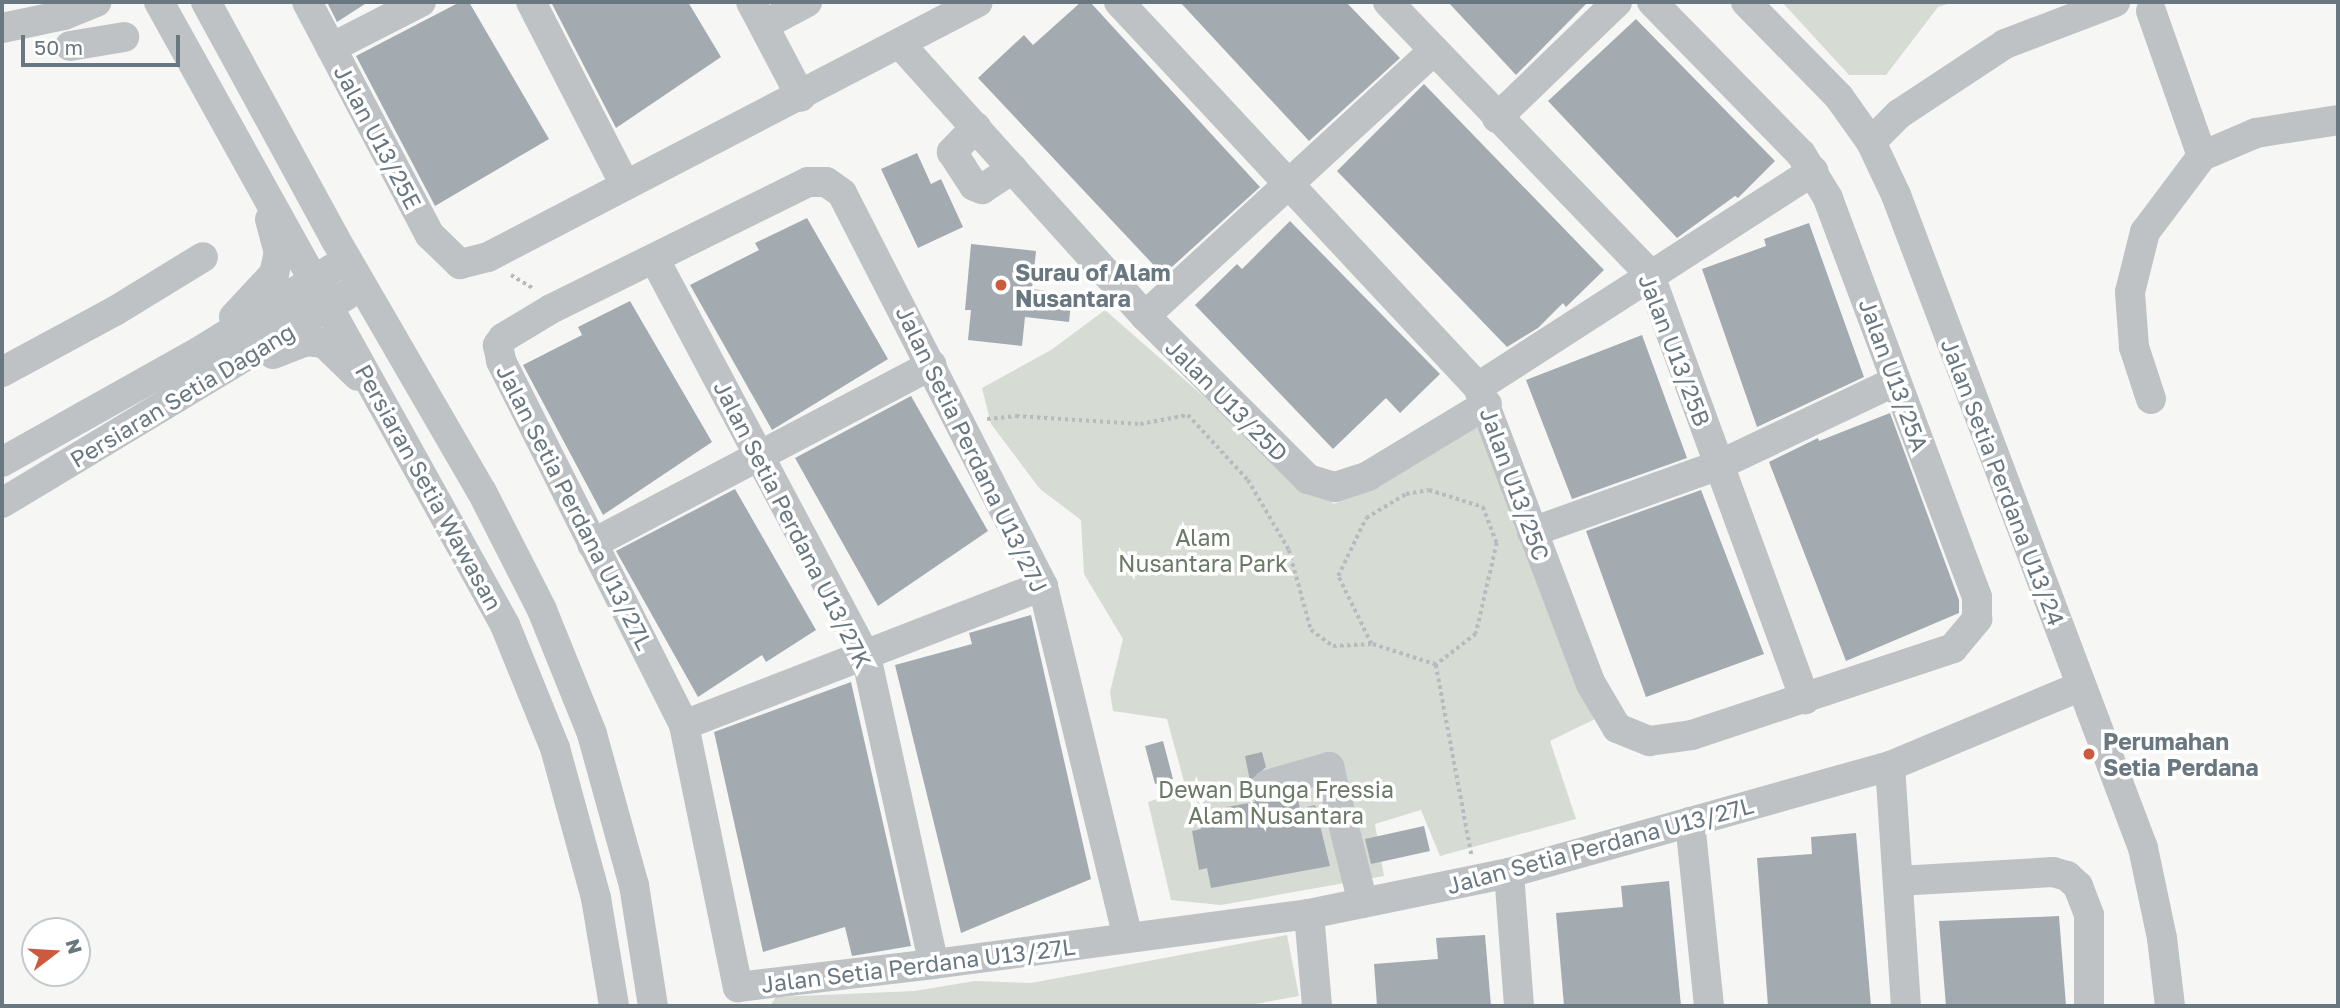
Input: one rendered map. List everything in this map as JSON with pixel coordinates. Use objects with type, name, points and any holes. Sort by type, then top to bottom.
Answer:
[{"type":"street","points":[[2,28],[64,15],[96,2]]},
{"type":"street","name":"Persiaran Setia Wawasan","points":[[159,2],[262,192],[314,279],[475,566],[555,748],[596,898],[614,1006]]},
{"type":"street","name":"Persiaran Setia Wawasan","points":[[206,2],[362,287],[501,526],[566,664],[592,734],[634,885],[653,1006]]},
{"type":"street","name":"Jalan U13/25E","points":[[307,2],[430,235],[468,263]]},
{"type":"street","points":[[331,48],[421,2]]},
{"type":"street","points":[[531,2],[625,185]]},
{"type":"street","points":[[801,97],[758,13],[807,2]]},
{"type":"street","points":[[468,263],[801,97],[978,2]]},
{"type":"street","name":"Jalan U13/25C","points":[[1119,2],[1289,180],[1483,396],[1591,684],[1618,728],[1649,741],[1692,735],[1805,699]]},
{"type":"street","name":"Jalan U13/25B","points":[[1388,2],[1649,273],[1805,699]]},
{"type":"street","points":[[1497,118],[1617,2]]},
{"type":"street","name":"Jalan U13/25A","points":[[1652,2],[1813,171],[1828,198],[1977,597],[1977,619],[1953,648],[1805,699]]},
{"type":"street","name":"Jalan Setia Perdana U13/24","points":[[1746,2],[1839,97],[1871,142],[1896,195],[2143,848],[2162,938],[2171,1006]]},
{"type":"street","points":[[1871,142],[1899,114],[2005,44],[2115,2]]},
{"type":"street","points":[[2151,5],[2202,156]]},
{"type":"street","points":[[70,46],[124,37]]},
{"type":"street","name":"Jalan U13/25D","points":[[900,44],[1145,316],[1308,479],[1335,487],[1368,476],[1483,396],[1649,273],[1813,171]]},
{"type":"street","points":[[1145,316],[1289,180],[1433,51]]},
{"type":"street","points":[[1839,97],[1877,115],[1899,114]]},
{"type":"street","points":[[1896,195],[1899,114]]},
{"type":"street","points":[[2151,399],[2134,347],[2130,292],[2145,232],[2202,156],[2256,133],[2338,120]]},
{"type":"street","points":[[976,127],[952,152],[974,186],[982,189],[1013,169]]},
{"type":"street","name":"Jalan Setia Perdana U13/27L","points":[[826,182],[808,182],[655,260],[551,309],[503,338],[498,353],[684,725],[738,997],[934,964],[1308,914],[1508,873],[1890,766],[2081,686]]},
{"type":"street","name":"Jalan Setia Perdana U13/27J","points":[[826,182],[842,193],[1043,586],[1128,938]]},
{"type":"street","points":[[205,348],[274,274],[279,253],[262,192]]},
{"type":"street","points":[[2,372],[203,257]]},
{"type":"street","name":"Persiaran Setia Dagang","points":[[2,462],[205,348],[348,260]]},
{"type":"street","name":"Jalan Setia Perdana U13/27K","points":[[655,260],[761,453],[866,656],[934,964]]},
{"type":"street","name":"Persiaran Setia Dagang","points":[[2,503],[362,287]]},
{"type":"street","points":[[218,374],[307,341],[324,343],[347,362],[399,432]]},
{"type":"street","points":[[592,544],[932,365]]},
{"type":"street","points":[[1532,532],[1718,465],[1896,382]]},
{"type":"street","points":[[684,725],[1043,586]]},
{"type":"street","points":[[1890,766],[1906,1006]]},
{"type":"street","points":[[1267,785],[1329,767],[1363,903]]},
{"type":"street","points":[[1690,822],[1709,1006]]},
{"type":"street","points":[[1898,881],[2053,872],[2067,876],[2078,886],[2089,915],[2089,1006]]},
{"type":"street","points":[[1508,873],[1519,1006]]},
{"type":"street","points":[[1308,914],[1317,1006]]},
{"type":"path","points":[[468,263],[532,287],[551,309]]},
{"type":"path","points":[[960,421],[1016,416],[1140,424],[1188,415],[1248,480],[1289,550],[1311,631],[1333,646],[1371,644],[1436,666]]},
{"type":"path","points":[[1371,644],[1338,576],[1366,518],[1406,494],[1429,490],[1483,507],[1497,543],[1476,634],[1436,666]]},
{"type":"path","points":[[1436,666],[1477,880]]},
{"type":"green space","points":[[1782,2],[1954,2],[1938,7],[1886,75],[1849,75]]},
{"type":"green space","name":"Alam Nusantara Park","points":[[1105,310],[1275,459],[1334,504],[1366,489],[1458,422],[1489,432],[1595,719],[1550,741],[1576,819],[1440,856],[1421,810],[1375,824],[1384,876],[1221,905],[1171,900],[1148,802],[1186,789],[1167,719],[1113,711],[1110,692],[1123,639],[1084,574],[1081,520],[1040,489],[991,424],[982,388],[1051,350]]},
{"type":"green space","points":[[1287,935],[1299,996],[1244,1006],[770,1006],[776,997],[915,991],[975,981],[1031,983]]},
{"type":"building","points":[[327,2],[368,2],[337,22]]},
{"type":"building","points":[[460,2],[469,2],[549,139],[435,206],[356,56]]},
{"type":"building","points":[[551,2],[688,2],[721,57],[616,128]]},
{"type":"building","points":[[1081,2],[1090,2],[1260,187],[1163,275],[978,78],[1024,35],[1033,45]]},
{"type":"building","points":[[1180,2],[1346,2],[1400,58],[1309,141]]},
{"type":"building","points":[[1448,2],[1588,2],[1516,75]]},
{"type":"building","points":[[1636,19],[1775,161],[1738,198],[1735,196],[1677,238],[1548,101]]},
{"type":"building","points":[[1424,84],[1604,270],[1566,307],[1563,303],[1538,328],[1507,347],[1337,171]]},
{"type":"building","points":[[917,153],[931,184],[941,179],[963,227],[918,248],[881,169]]},
{"type":"building","points":[[807,218],[888,359],[772,430],[690,285],[759,250],[755,243]]},
{"type":"building","points":[[1290,221],[1440,374],[1400,413],[1386,398],[1333,449],[1195,305],[1237,264],[1242,269]]},
{"type":"building","points":[[1809,223],[1864,377],[1757,427],[1702,269],[1766,246],[1764,239]]},
{"type":"building","points":[[971,244],[1036,251],[1032,289],[1072,294],[1069,322],[1025,317],[1022,346],[968,340],[971,310],[965,310]]},
{"type":"building","points":[[630,301],[712,442],[603,515],[523,365],[582,335],[578,327]]},
{"type":"building","points":[[1642,335],[1687,458],[1572,499],[1526,380]]},
{"type":"building","points":[[911,396],[988,531],[878,606],[795,458]]},
{"type":"building","points":[[1890,413],[1959,600],[1959,613],[1846,661],[1769,462],[1818,438],[1819,441]]},
{"type":"building","points":[[735,489],[816,630],[766,662],[762,655],[698,697],[616,551]]},
{"type":"building","points":[[1701,490],[1764,654],[1646,697],[1586,531]]},
{"type":"building","points":[[1031,615],[1091,879],[961,933],[895,665],[972,644],[969,633]]},
{"type":"building","points":[[851,682],[911,946],[852,956],[845,927],[763,952],[714,732]]},
{"type":"building","points":[[1163,741],[1173,779],[1155,784],[1145,746]]},
{"type":"building","points":[[1262,752],[1266,767],[1250,781],[1245,756]]},
{"type":"building","points":[[1253,795],[1264,802],[1297,795],[1300,809],[1315,805],[1330,866],[1211,888],[1207,868],[1199,870],[1192,831],[1201,829],[1198,812],[1255,802]]},
{"type":"building","points":[[1424,826],[1430,851],[1371,864],[1365,839]]},
{"type":"building","points":[[1856,833],[1871,1006],[1768,1006],[1757,858],[1812,854],[1811,837]]},
{"type":"building","points":[[1669,881],[1681,1006],[1564,1006],[1556,913],[1623,907],[1621,886]]},
{"type":"building","points":[[2059,916],[2066,1006],[1946,1006],[1939,921]]},
{"type":"building","points":[[1485,935],[1491,1006],[1377,1006],[1374,964],[1438,959],[1436,938]]},
{"type":"place","name":"Surau of Alam Nusantara","points":[[1001,285]]},
{"type":"place","name":"Perumahan Setia Perdana","points":[[2089,754]]},
{"type":"park label","name":"Dewan Bunga Fressia Alam Nusantara","points":[[1276,802]]}]
